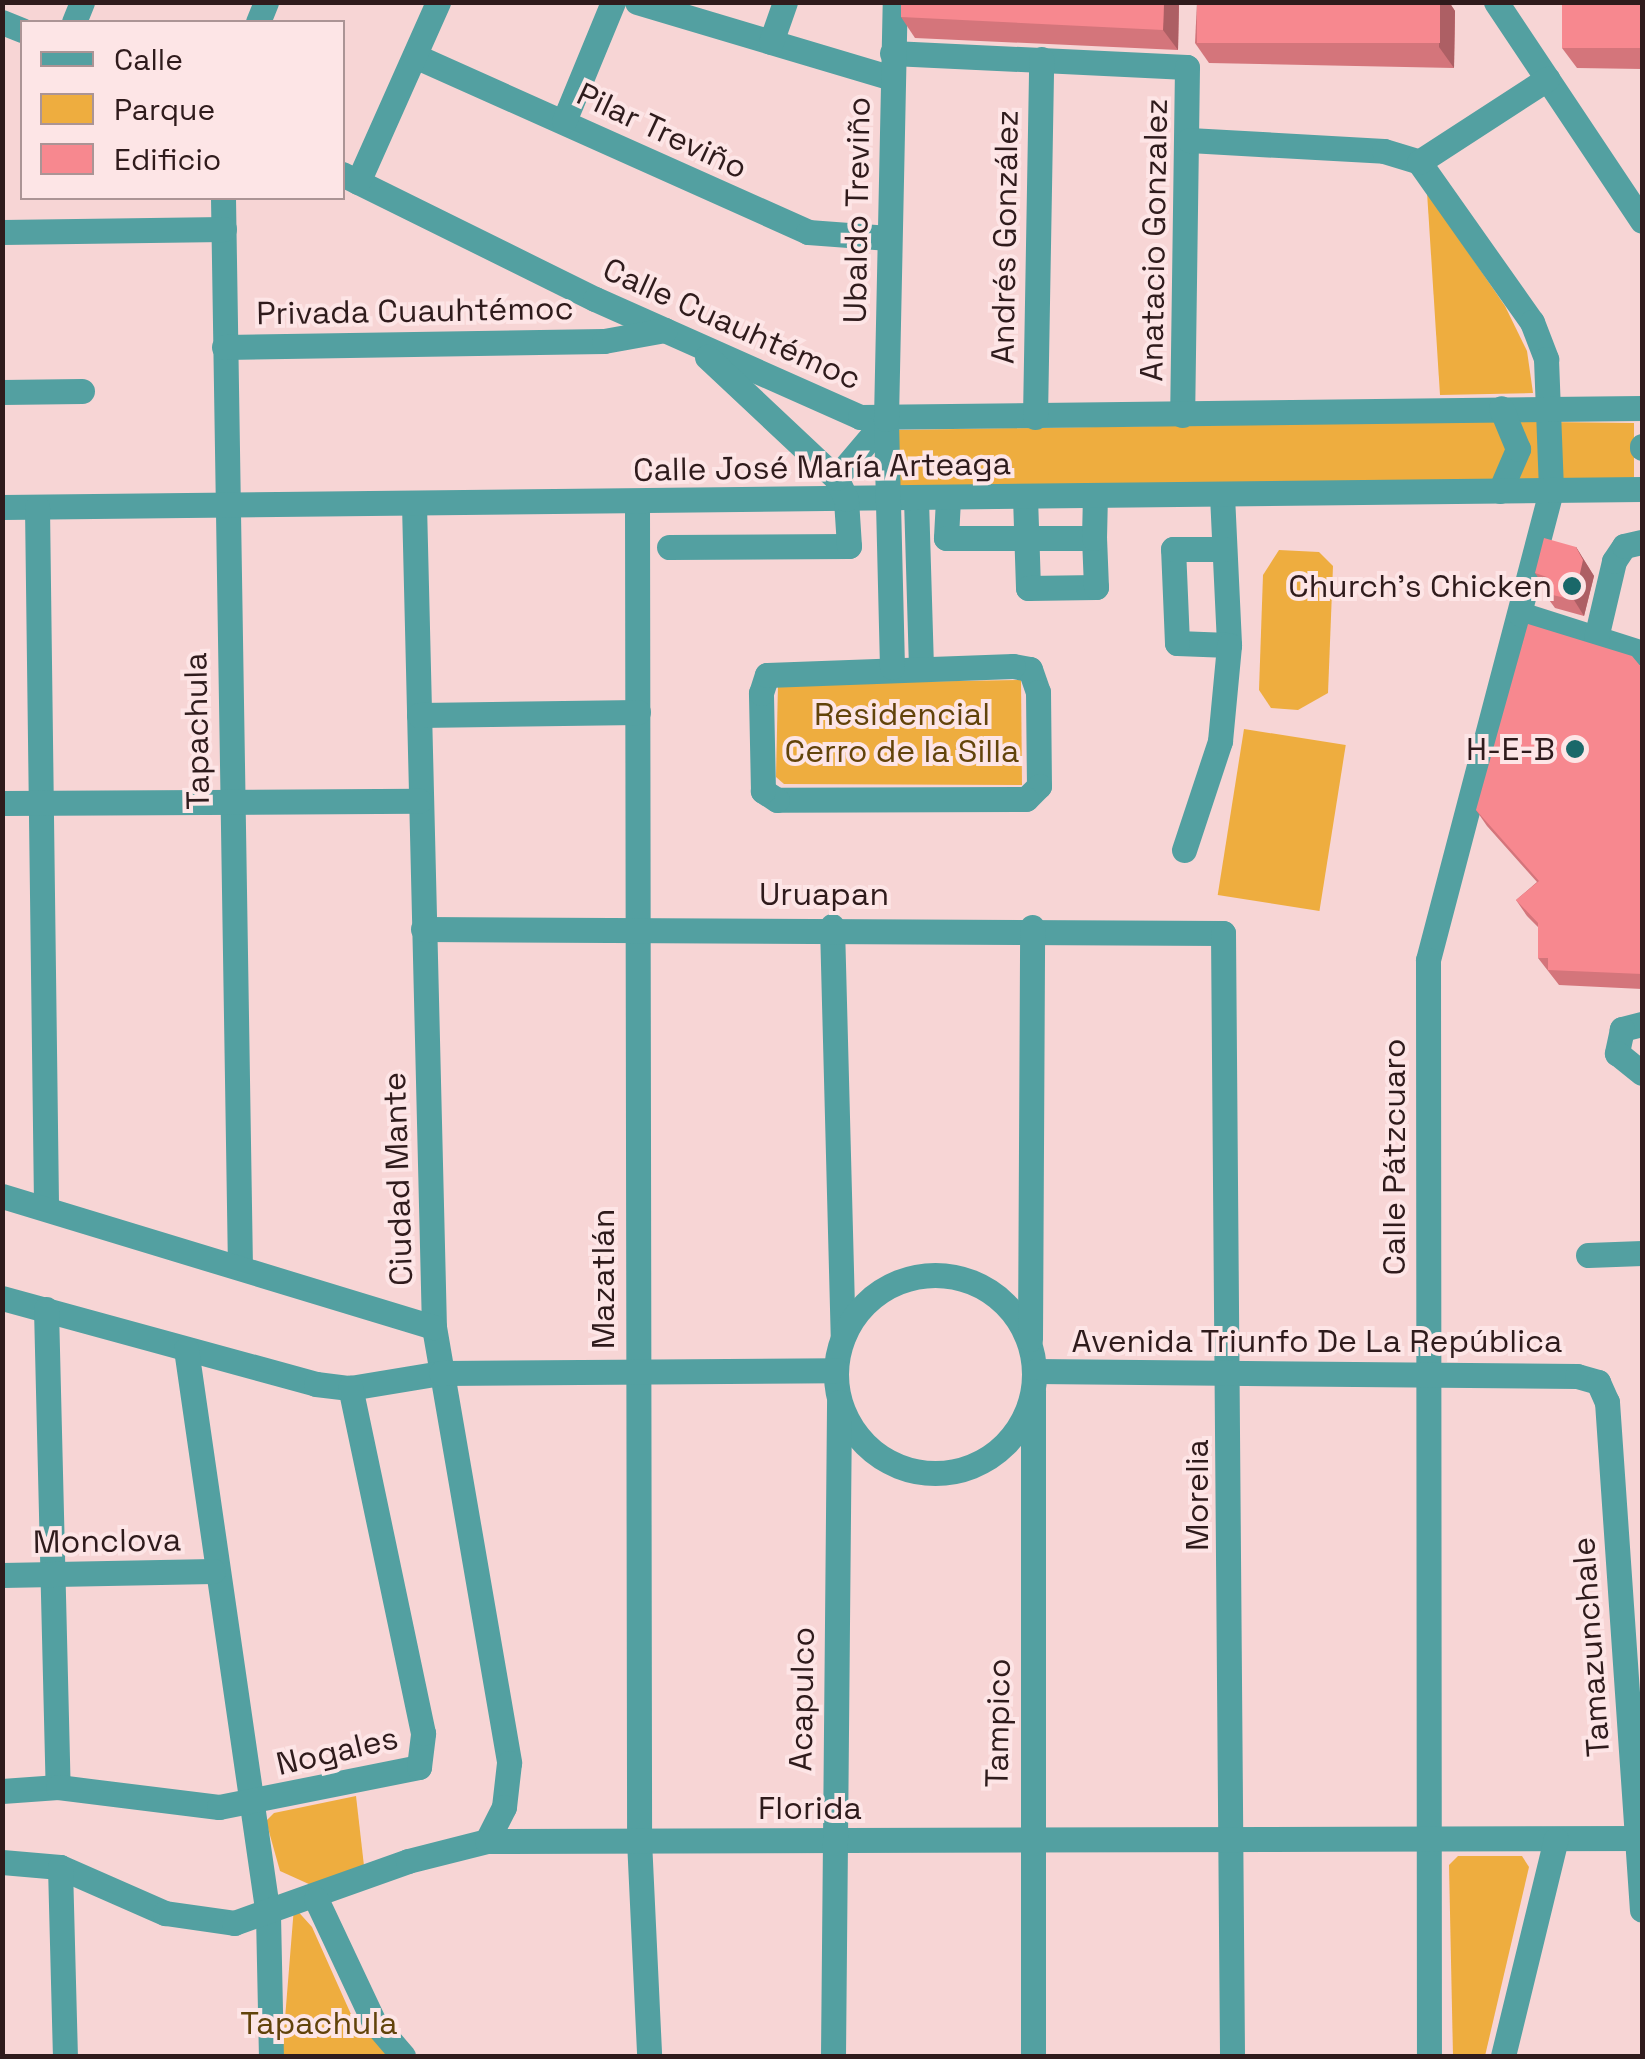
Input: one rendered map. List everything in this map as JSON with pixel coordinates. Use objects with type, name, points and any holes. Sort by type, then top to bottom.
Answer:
[{"type":"street","points":[[350,178],[415,56],[438,2]]},
{"type":"street","points":[[564,121],[613,2]]},
{"type":"street","points":[[638,2],[771,42],[892,66],[1041,59]]},
{"type":"street","points":[[771,42],[785,2]]},
{"type":"street","name":"Ubaldo Treviño","points":[[892,668],[886,419],[895,2]]},
{"type":"street","points":[[1496,2],[1642,221]]},
{"type":"street","name":"Pilar Treviño","points":[[415,56],[808,232],[889,238]]},
{"type":"street","name":"Anatacio Gonzalez","points":[[1041,59],[1187,67],[1189,140],[1182,415]]},
{"type":"street","name":"Andrés González","points":[[1035,417],[1041,59]]},
{"type":"street","points":[[1189,140],[1384,152],[1419,162],[1547,79]]},
{"type":"street","name":"Calle Pátzcuaro","points":[[1419,162],[1532,322],[1552,406],[1552,491],[1428,960],[1425,1374],[1431,1839],[1427,2056]]},
{"type":"street","name":"Calle Cuauhtémoc","points":[[350,178],[849,414],[886,419],[1182,415]]},
{"type":"street","name":"Tapachula","points":[[224,200],[240,1264]]},
{"type":"street","points":[[2,232],[224,229]]},
{"type":"street","points":[[669,547],[850,546],[841,488],[677,335]]},
{"type":"street","name":"Privada Cuauhtémoc","points":[[224,347],[604,341],[677,335]]},
{"type":"street","points":[[2,392],[82,390]]},
{"type":"street","points":[[1182,415],[1552,406],[1642,408]]},
{"type":"street","points":[[1500,491],[1518,449],[1501,408]]},
{"type":"street","points":[[841,488],[886,419]]},
{"type":"street","name":"Calle José María Arteaga","points":[[2,507],[752,501],[841,488],[886,498],[948,499],[1642,488]]},
{"type":"street","points":[[1024,497],[1028,588],[1096,587],[1095,495]]},
{"type":"street","points":[[1184,850],[1220,741],[1228,645],[1222,495]]},
{"type":"street","points":[[916,499],[921,667]]},
{"type":"street","points":[[948,499],[946,538],[1094,538]]},
{"type":"street","points":[[752,501],[754,546]]},
{"type":"street","name":"Mazatlán","points":[[636,502],[638,1840],[648,2056]]},
{"type":"street","name":"Ciudad Mante","points":[[414,504],[434,1326],[509,1763],[504,1806],[487,1841]]},
{"type":"street","points":[[37,507],[46,1208]]},
{"type":"street","points":[[1596,638],[1619,551],[1642,542]]},
{"type":"street","points":[[1224,549],[1173,549],[1174,587],[1177,644],[1228,645]]},
{"type":"street","points":[[1520,614],[1642,653]]},
{"type":"street","points":[[892,668],[1030,669],[1038,692],[1036,794],[1010,799],[768,797],[761,783],[767,675],[892,668]]},
{"type":"street","points":[[419,714],[638,712]]},
{"type":"street","points":[[2,803],[419,801]]},
{"type":"street","points":[[832,926],[843,1337],[836,1370],[840,1402],[850,1426],[889,1463],[941,1474],[967,1469],[1001,1448],[1026,1417],[1034,1381],[1030,1344],[1032,928]]},
{"type":"street","name":"Uruapan","points":[[423,929],[832,926],[1224,933]]},
{"type":"street","name":"Morelia","points":[[1224,933],[1232,2056]]},
{"type":"street","points":[[1642,1024],[1622,1029],[1616,1053],[1642,1072]]},
{"type":"street","points":[[2,1196],[240,1264],[434,1326]]},
{"type":"street","points":[[1588,1254],[1642,1254]]},
{"type":"street","points":[[843,1337],[881,1290],[939,1274],[996,1294],[1030,1344]]},
{"type":"street","points":[[2,1298],[186,1349],[350,1388],[442,1372],[836,1370]]},
{"type":"street","points":[[46,1309],[58,1787]]},
{"type":"street","points":[[186,1349],[213,1571],[268,1915],[272,2056]]},
{"type":"street","name":"Avenida Triunfo De La República","points":[[1034,1381],[1228,1373],[1577,1376],[1598,1382]]},
{"type":"street","name":"Tampico","points":[[1033,2056],[1030,1840],[1034,1381]]},
{"type":"street","name":"Tamazunchale","points":[[1598,1382],[1607,1402],[1642,1910]]},
{"type":"street","name":"Nogales","points":[[2,1790],[58,1787],[187,1806],[248,1804],[370,1782],[424,1761],[350,1388]]},
{"type":"street","name":"Acapulco","points":[[833,2056],[832,1841],[840,1402]]},
{"type":"street","name":"Monclova","points":[[2,1576],[213,1571]]},
{"type":"street","points":[[1503,2056],[1556,1838]]},
{"type":"street","name":"Florida","points":[[2,1862],[60,1867],[196,1923],[268,1915],[408,1861],[487,1841],[1640,1838]]},
{"type":"street","points":[[60,1867],[65,2056]]},
{"type":"street","points":[[316,1899],[374,2022],[403,2056]]},
{"type":"green space","points":[[1427,192],[1505,306],[1527,351],[1533,393],[1440,395]]},
{"type":"green space","points":[[1472,421],[1634,423],[1634,481],[897,492],[898,430]]},
{"type":"green space","points":[[1279,550],[1319,552],[1333,566],[1328,693],[1298,710],[1271,708],[1259,690],[1263,575]]},
{"type":"green space","name":"Residencial Cerro de la Silla","points":[[1021,680],[1022,785],[784,784],[776,777],[778,684]]},
{"type":"green space","points":[[1244,729],[1346,745],[1319,911],[1218,895]]},
{"type":"green space","points":[[356,1796],[364,1866],[311,1885],[280,1871],[266,1821],[274,1813]]},
{"type":"green space","points":[[1458,1856],[1522,1856],[1529,1867],[1485,2056],[1453,2056],[1449,1865]]},
{"type":"green space","name":"Tapachula","points":[[294,1907],[312,1927],[354,2021],[391,2056],[282,2056]]},
{"type":"building","points":[[901,2],[1164,2],[1163,30],[901,17]]},
{"type":"building","points":[[1197,2],[1440,2],[1440,43],[1197,43]]},
{"type":"building","points":[[1562,2],[1642,2],[1642,48],[1562,48]]},
{"type":"building","points":[[1544,538],[1576,547],[1583,560],[1574,600],[1544,593],[1547,577],[1535,573]]},
{"type":"building","name":"H-E-B","points":[[1528,624],[1632,656],[1642,668],[1642,974],[1548,970],[1548,958],[1538,958],[1538,923],[1516,900],[1539,881],[1476,810]]},
{"type":"place","name":"Church's Chicken","points":[[1572,586]]},
{"type":"place","name":"H-E-B","points":[[1575,749]]}]
